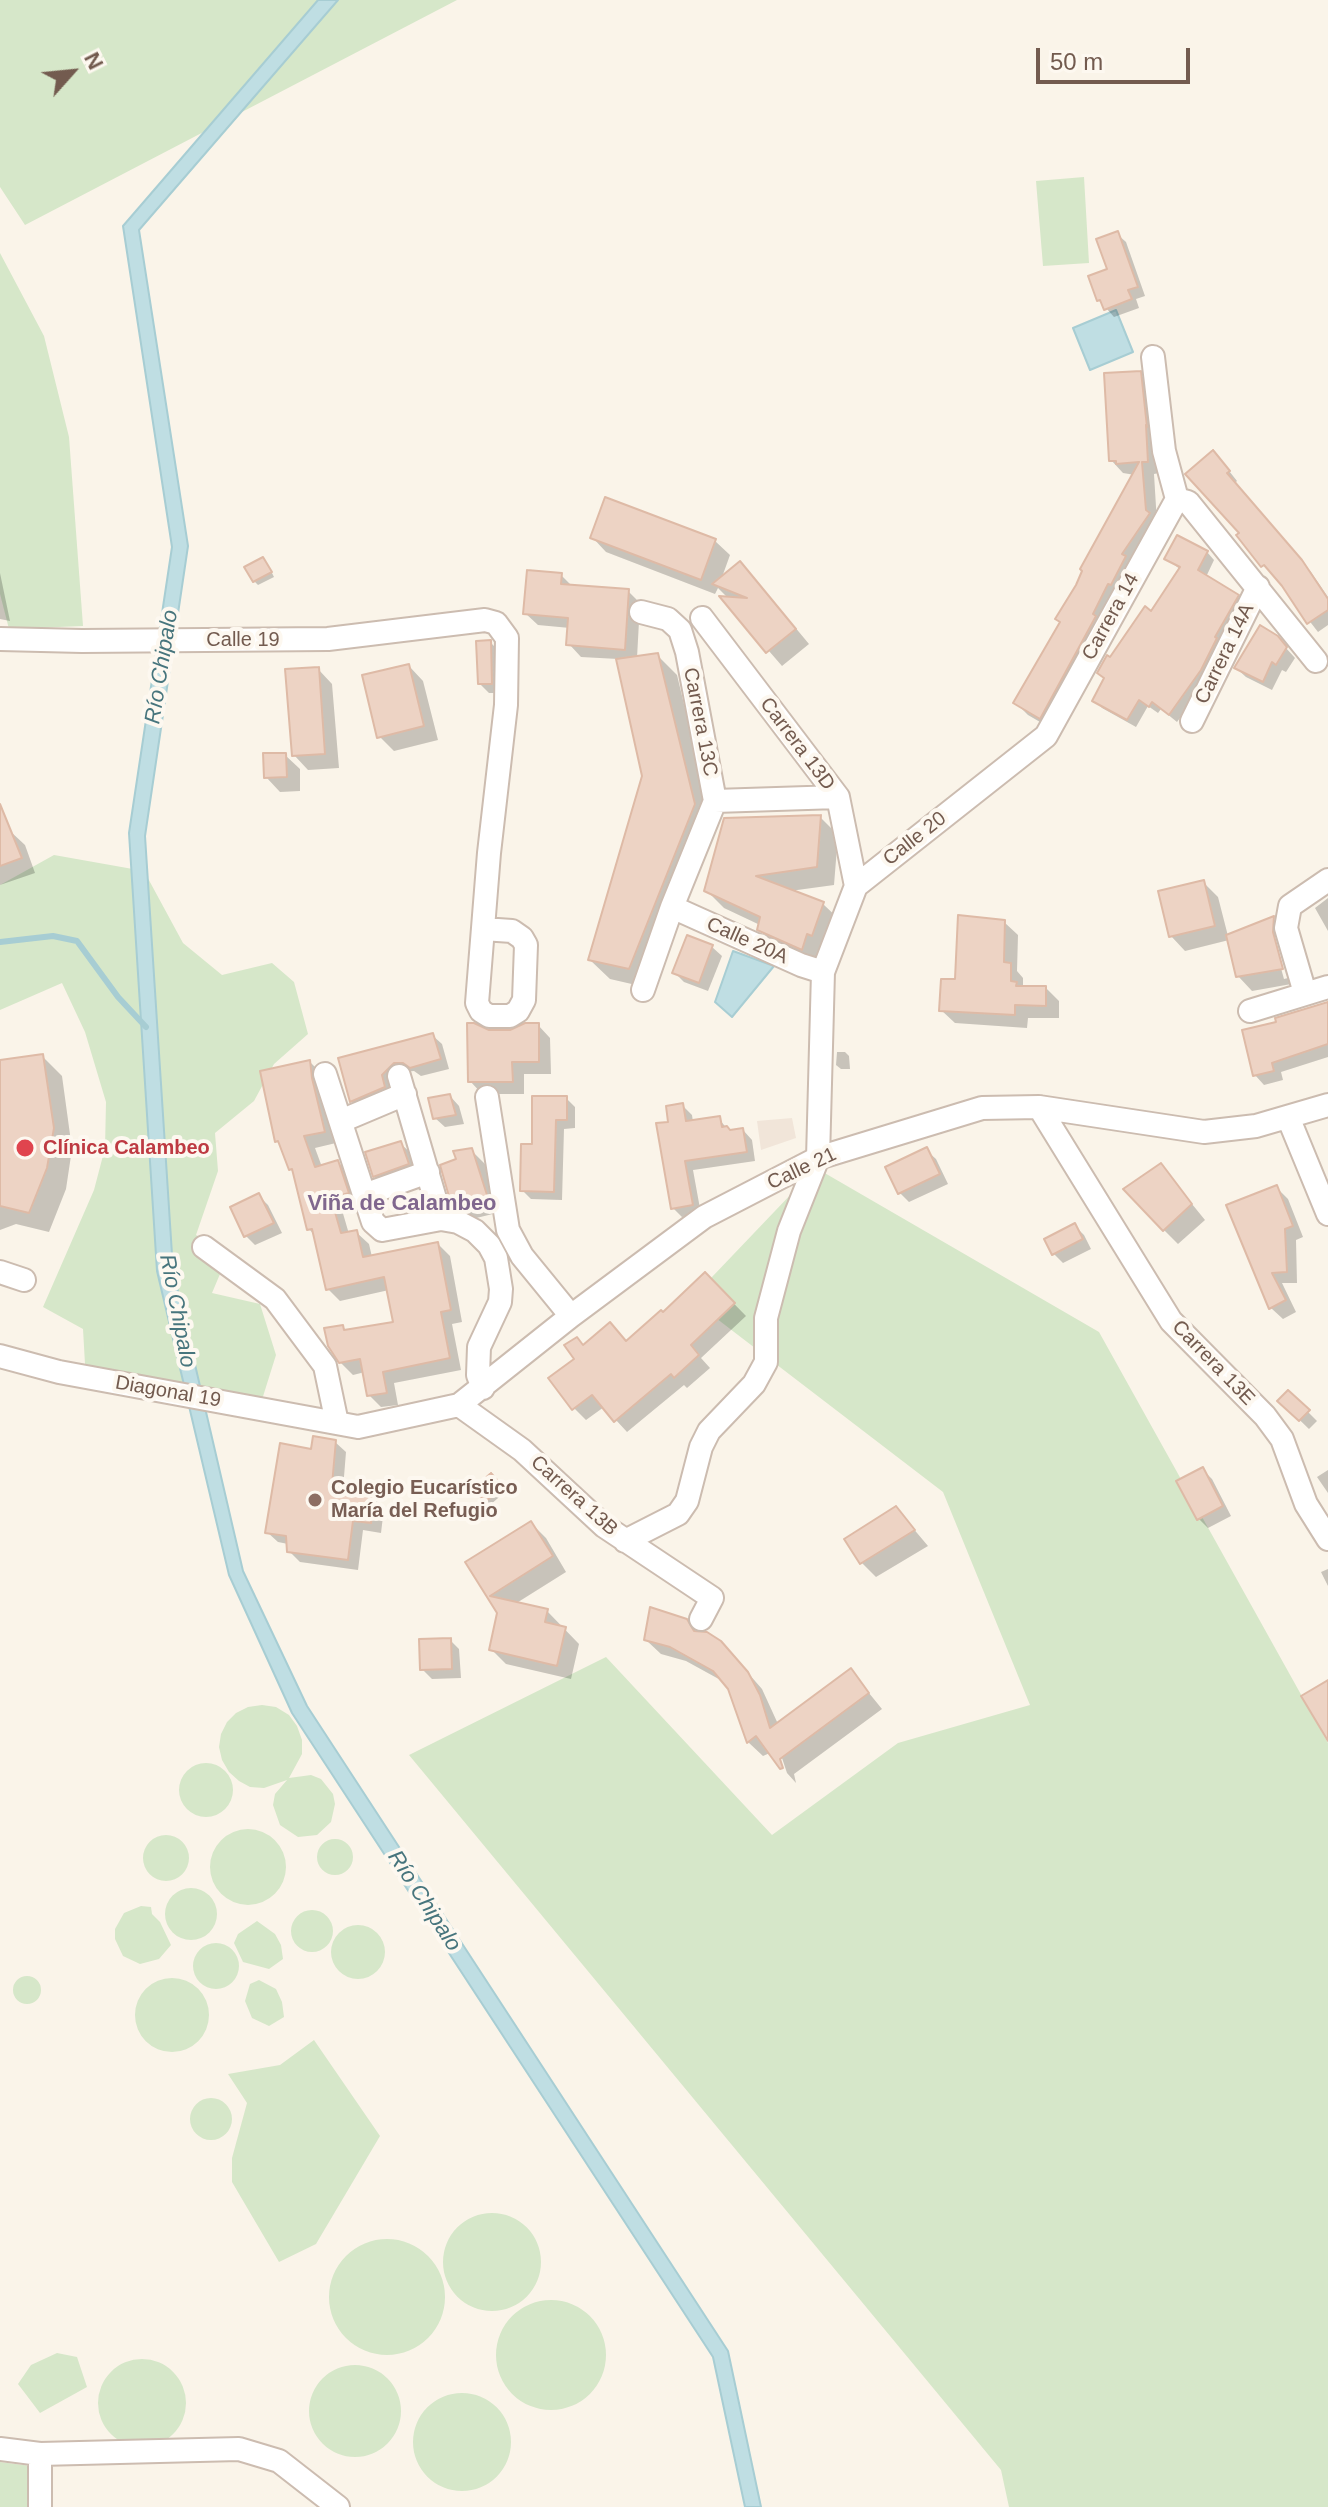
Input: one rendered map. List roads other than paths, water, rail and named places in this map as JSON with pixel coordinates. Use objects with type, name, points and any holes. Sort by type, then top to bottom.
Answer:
[{"type":"street","points":[[1153,357],[1164,451],[1177,499],[1188,502],[1316,661]]},
{"type":"street","name":"Carrera 14","points":[[1046,736],[1177,499]]},
{"type":"street","name":"Carrera 14A","points":[[1192,721],[1258,587]]},
{"type":"street","name":"Carrera 13C","points":[[641,612],[668,619],[680,630],[687,652],[715,801],[672,907],[643,990]]},
{"type":"street","name":"Carrera 13D","points":[[702,618],[838,797],[856,886]]},
{"type":"street","name":"Calle 19","points":[[0,639],[328,639],[485,620],[501,626],[507,638],[506,705],[483,929]]},
{"type":"street","name":"Calle 20","points":[[856,886],[1046,736]]},
{"type":"street","points":[[715,801],[838,797]]},
{"type":"street","points":[[1305,993],[1286,928],[1290,906],[1328,880]]},
{"type":"street","points":[[625,1541],[678,1514],[687,1501],[701,1447],[709,1431],[754,1384],[766,1362],[766,1318],[789,1231],[818,1158],[823,972],[856,886]]},
{"type":"street","name":"Calle 20A","points":[[672,907],[823,972]]},
{"type":"street","points":[[1250,1011],[1328,987]]},
{"type":"street","points":[[325,1074],[373,1222],[382,1230],[441,1219],[458,1222],[475,1231],[489,1245],[496,1258],[500,1302],[479,1347],[478,1375],[483,1388]]},
{"type":"street","points":[[341,1121],[402,1085],[441,1219]]},
{"type":"street","points":[[487,1097],[508,1230],[522,1256],[571,1316]]},
{"type":"street","name":"Calle 21","points":[[337,1423],[358,1427],[459,1405],[571,1316],[704,1217],[818,1158],[982,1108],[1039,1107],[1204,1132],[1256,1126],[1328,1105]]},
{"type":"street","name":"Carrera 13E","points":[[1039,1107],[1171,1321],[1265,1416],[1282,1439],[1306,1504],[1328,1539]]},
{"type":"street","points":[[1288,1117],[1328,1214]]},
{"type":"street","points":[[364,1195],[428,1172]]},
{"type":"street","points":[[204,1247],[275,1299],[325,1366],[337,1423]]},
{"type":"street","points":[[0,1272],[24,1280]]},
{"type":"street","name":"Diagonal 19","points":[[0,1356],[59,1372],[337,1423]]},
{"type":"street","name":"Carrera 13B","points":[[459,1405],[522,1450],[604,1526],[712,1598],[701,1619]]},
{"type":"street","points":[[0,2449],[34,2453],[239,2449],[279,2461],[338,2507]]},
{"type":"street","points":[[34,2453],[40,2507]]},
{"type":"water","name":"Río Chipalo","points":[[318,0],[338,0],[139,230],[188,546],[145,836],[173,1270],[243,1571],[307,1706],[728,2351],[761,2507],[745,2507],[713,2357],[292,1713],[229,1575],[157,1271],[129,833],[172,547],[123,226]]},
{"type":"water","points":[[1116,310],[1133,352],[1090,370],[1073,328]]},
{"type":"water","points":[[733,951],[774,966],[732,1017],[715,1002]]},
{"type":"waterway","points":[[0,942],[53,936],[77,941],[118,997],[146,1027]]},
{"type":"place","name":"Clínica Calambeo","points":[[25,1148]]},
{"type":"place","name":"Colegio Eucarístico María del Refugio","points":[[315,1500]]},
{"type":"district","name":"Viña de Calambeo","points":[[402,1204]]}]
